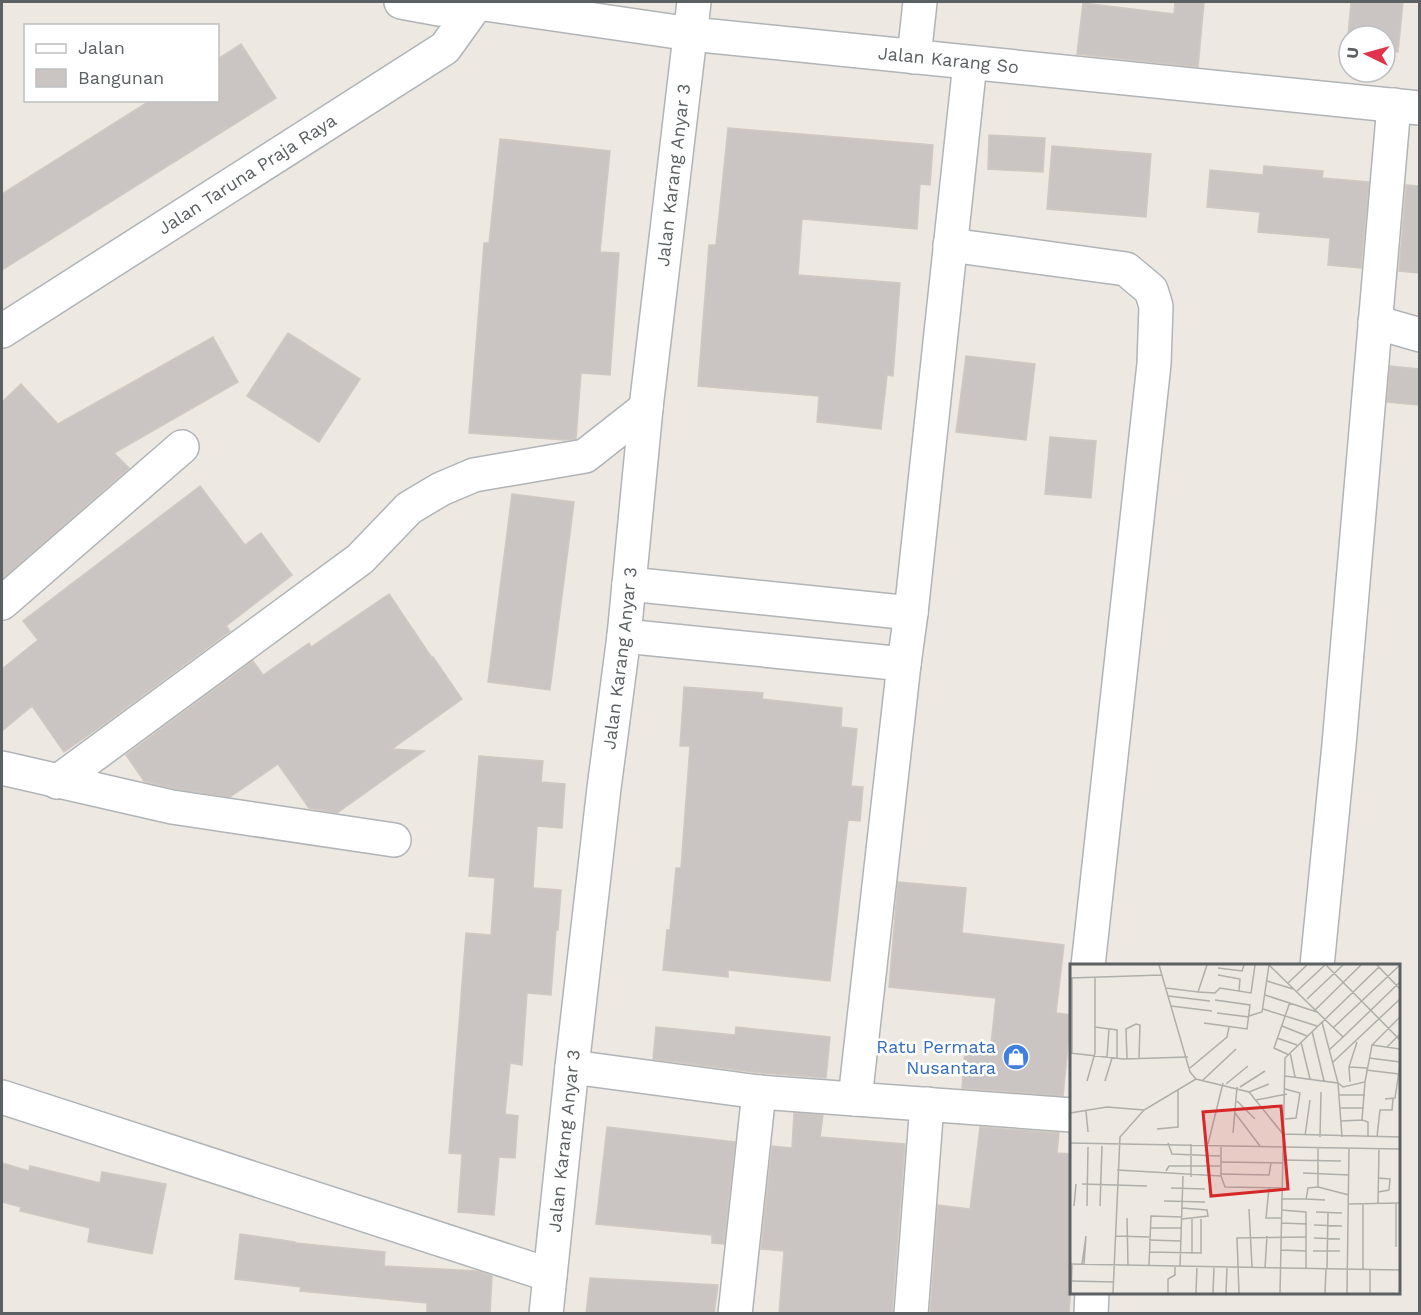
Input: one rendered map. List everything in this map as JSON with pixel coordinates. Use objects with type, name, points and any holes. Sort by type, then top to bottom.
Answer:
[{"type":"street","name":"Jalan Karang So","points":[[401,2],[439,9],[477,2],[691,34],[1407,107]]},
{"type":"street","name":"Jalan Taruna Praja Raya","points":[[2,331],[445,48],[477,2]]},
{"type":"street","name":"Jalan Karang Anyar 3","points":[[546,1314],[604,788],[624,636],[646,408],[694,2]]},
{"type":"street","points":[[914,57],[920,2]]},
{"type":"street","points":[[855,1099],[911,613],[970,63]]},
{"type":"street","points":[[1317,964],[1339,746],[1375,322],[1407,107]]},
{"type":"street","points":[[950,245],[1126,269],[1151,290],[1156,306],[1154,363],[1089,964]]},
{"type":"street","points":[[1375,322],[1419,335]]},
{"type":"street","points":[[57,782],[360,560],[409,508],[441,489],[474,475],[585,456],[646,408]]},
{"type":"street","points":[[2,603],[182,447]]},
{"type":"street","points":[[629,584],[911,613]]},
{"type":"street","points":[[624,636],[904,664]]},
{"type":"street","points":[[2,768],[172,807],[394,840]]},
{"type":"street","points":[[572,1067],[759,1092],[1070,1115]]},
{"type":"street","points":[[735,1314],[759,1092]]},
{"type":"street","points":[[2,1097],[550,1275]]},
{"type":"street","points":[[911,1314],[927,1104]]},
{"type":"street","points":[[1090,1314],[1092,1294]]},
{"type":"building","points":[[1175,2],[1204,2],[1198,67],[1077,54],[1083,3],[1174,14]]},
{"type":"building","points":[[1351,2],[1403,2],[1398,52],[1397,24],[1349,24]]},
{"type":"building","points":[[241,44],[276,98],[2,270],[2,194],[148,102],[219,102],[219,58]]},
{"type":"building","points":[[728,128],[933,145],[930,185],[920,184],[917,229],[802,219],[798,275],[900,283],[893,376],[887,375],[881,429],[817,422],[819,396],[698,386],[709,245],[716,245]]},
{"type":"building","points":[[989,135],[1045,138],[1043,172],[988,169]]},
{"type":"building","points":[[500,139],[610,151],[600,252],[619,253],[610,375],[581,373],[576,439],[469,433],[484,243],[489,243]]},
{"type":"building","points":[[1052,146],[1151,154],[1146,217],[1047,209]]},
{"type":"building","points":[[1264,166],[1323,171],[1322,178],[1369,182],[1361,268],[1328,265],[1330,238],[1258,232],[1260,212],[1207,207],[1210,170],[1263,175]]},
{"type":"building","points":[[1406,185],[1419,186],[1419,273],[1399,271]]},
{"type":"building","points":[[288,333],[360,379],[319,442],[247,396]]},
{"type":"building","points":[[213,337],[238,382],[114,453],[129,468],[2,579],[2,402],[21,384],[58,424]]},
{"type":"building","points":[[966,356],[1035,364],[1026,440],[956,432]]},
{"type":"building","points":[[1390,366],[1419,369],[1419,405],[1387,402]]},
{"type":"building","points":[[1050,437],[1096,441],[1091,498],[1045,494]]},
{"type":"building","points":[[200,486],[245,545],[261,533],[292,575],[226,626],[230,631],[64,752],[32,706],[2,731],[2,669],[38,640],[23,621]]},
{"type":"building","points":[[512,494],[574,502],[550,690],[488,682]]},
{"type":"building","points":[[389,594],[462,699],[392,749],[424,751],[337,813],[309,808],[278,764],[230,797],[175,789],[144,781],[126,755],[253,661],[263,675],[309,643],[311,647]]},
{"type":"building","points":[[684,687],[763,693],[762,699],[842,708],[841,727],[857,729],[851,786],[863,787],[860,821],[848,820],[830,981],[728,970],[728,977],[663,970],[667,930],[670,930],[676,868],[681,868],[690,746],[680,746]]},
{"type":"building","points":[[479,756],[543,761],[541,782],[565,784],[562,828],[537,826],[533,888],[561,890],[551,995],[527,993],[522,1065],[510,1063],[505,1114],[518,1116],[515,1158],[499,1157],[494,1215],[458,1212],[462,1154],[449,1153],[466,933],[491,935],[495,878],[469,876]]},
{"type":"building","points":[[898,882],[966,888],[962,933],[1064,945],[1056,1013],[1070,1015],[1063,1096],[962,1088],[965,1050],[990,1053],[996,998],[889,987]]},
{"type":"building","points":[[656,1027],[735,1035],[736,1027],[830,1037],[826,1078],[761,1073],[653,1059]]},
{"type":"building","points":[[794,1113],[823,1115],[820,1137],[905,1144],[892,1314],[779,1314],[784,1251],[761,1249],[772,1146],[792,1148]]},
{"type":"building","points":[[607,1127],[735,1142],[724,1244],[712,1243],[712,1235],[596,1224]]},
{"type":"building","points":[[980,1127],[1059,1133],[1057,1153],[1070,1154],[1069,1314],[930,1314],[938,1205],[970,1209]]},
{"type":"building","points":[[2,1163],[29,1171],[30,1166],[100,1183],[102,1172],[166,1184],[152,1254],[88,1242],[90,1228],[20,1211],[21,1207],[2,1202]]},
{"type":"building","points":[[240,1234],[295,1243],[385,1252],[384,1266],[478,1271],[492,1276],[490,1314],[427,1314],[427,1303],[300,1291],[301,1287],[235,1279]]},
{"type":"building","points":[[590,1278],[718,1285],[714,1314],[586,1314]]},
{"type":"place","name":"Ratu Permata Nusantara","points":[[1016,1057]]}]
